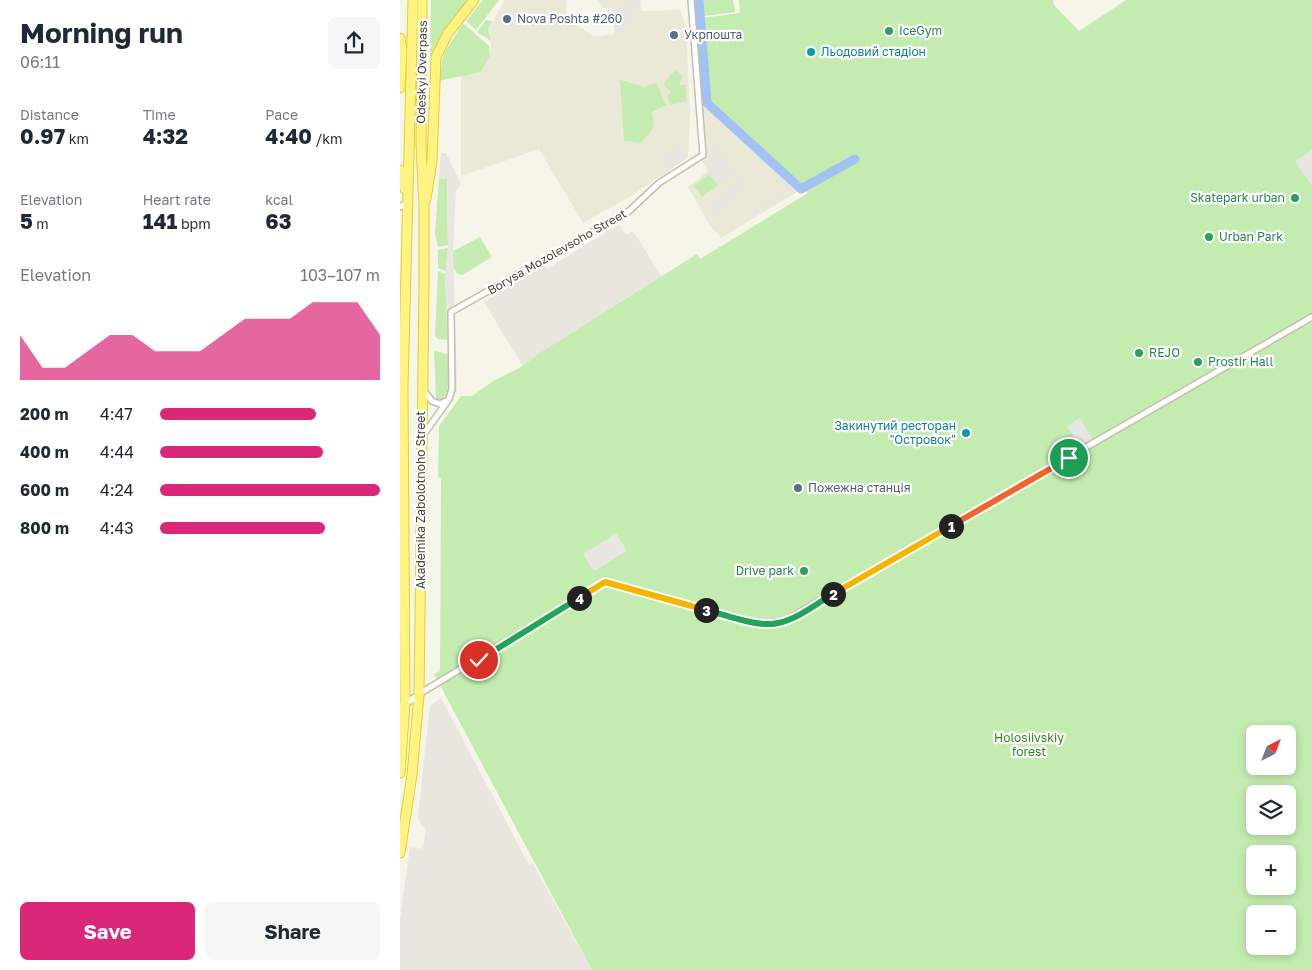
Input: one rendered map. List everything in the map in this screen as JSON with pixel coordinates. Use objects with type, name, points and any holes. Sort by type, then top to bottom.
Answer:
[{"type":"highway","name":"Odeskyi Overpass","points":[[411,149],[413,0]]},
{"type":"highway","name":"Odeskyi Overpass","points":[[421,145],[422,0]]},
{"type":"highway","points":[[424,206],[431,178],[436,57],[448,33],[474,0]]},
{"type":"highway","points":[[400,38],[402,50],[400,88]]},
{"type":"highway","name":"Akademika Zabolotnoho Street","points":[[400,853],[412,775],[419,695],[424,206],[421,145]]},
{"type":"highway","name":"Akademika Zabolotnoho Street","points":[[400,773],[403,705],[403,234],[411,149]]},
{"type":"highway","points":[[400,170],[405,202]]},
{"type":"street","name":"Borysa Mozolevsoho Street","points":[[449,399],[452,389],[451,312],[629,212],[658,183],[703,155],[691,0]]},
{"type":"street","points":[[403,705],[605,582],[750,621],[767,624],[786,620],[1312,317]]},
{"type":"street","points":[[422,388],[432,401],[438,404],[449,399]]},
{"type":"street","points":[[422,436],[449,399]]},
{"type":"shaded area","points":[[505,0],[566,0],[566,12],[571,21],[594,37],[615,34],[612,8],[604,8],[598,0],[640,0],[641,11],[680,10],[686,27],[690,115],[688,158],[631,196],[583,223],[539,149],[461,176],[461,76],[481,72],[490,56],[491,41],[488,29]]},
{"type":"shaded area","points":[[631,0],[638,0],[639,8],[632,8],[633,17],[622,34],[616,35],[613,9]]},
{"type":"shaded area","points":[[701,106],[718,115],[800,190],[721,238],[709,224],[688,187],[708,171],[702,161],[707,151]]},
{"type":"shaded area","points":[[737,133],[792,188],[772,204],[736,224],[786,189],[784,184]]},
{"type":"shaded area","points":[[680,144],[688,157],[668,170],[660,158]]},
{"type":"shaded area","points":[[713,144],[748,185],[715,214],[708,205],[739,183],[732,174],[719,185],[708,173],[717,165],[710,157],[713,151],[710,147]]},
{"type":"shaded area","points":[[1312,150],[1312,186],[1295,161]]},
{"type":"shaded area","points":[[441,153],[446,153],[461,184],[456,191],[453,249],[457,392],[446,395],[449,381],[445,274],[448,248],[447,178],[439,179]]},
{"type":"shaded area","points":[[619,224],[626,235],[633,231],[664,280],[524,368],[484,302],[544,265],[547,269]]},
{"type":"shaded area","points":[[1080,418],[1092,438],[1079,446],[1067,426]]},
{"type":"shaded area","points":[[616,533],[627,551],[594,571],[583,554]]},
{"type":"shaded area","points":[[441,698],[529,865],[533,864],[592,970],[400,970],[400,919],[410,847],[423,849],[426,829],[420,823],[418,817],[430,706]]},
{"type":"green space","points":[[431,0],[468,0],[442,33],[430,57]]},
{"type":"green space","points":[[483,0],[499,0],[476,30],[466,21]]},
{"type":"green space","points":[[703,0],[733,0],[735,12],[704,16]]},
{"type":"green space","name":"Holosiivskiy forest","points":[[739,0],[1053,0],[1054,5],[1079,31],[1126,0],[1312,0],[1312,970],[592,970],[434,674],[440,671],[441,479],[438,477],[439,426],[461,396],[472,396],[495,380],[521,367],[540,353],[697,254],[700,259],[808,193],[708,102],[702,18],[740,13]]},
{"type":"green space","points":[[486,20],[492,21],[488,29],[491,41],[477,32]]},
{"type":"green space","points":[[463,23],[489,46],[490,56],[481,72],[439,81],[443,55]]},
{"type":"green space","points":[[676,69],[683,77],[679,82],[681,85],[685,85],[687,101],[671,105],[667,96],[671,92],[663,84]]},
{"type":"green space","points":[[620,80],[645,87],[656,82],[666,105],[652,112],[654,127],[641,143],[624,141]]},
{"type":"green space","points":[[709,174],[718,185],[702,197],[694,186]]},
{"type":"green space","points":[[447,178],[448,245],[438,247],[435,234],[439,179]]},
{"type":"green space","points":[[480,237],[492,257],[462,275],[458,274],[453,268],[453,251]]},
{"type":"green space","points":[[448,248],[446,271],[438,268],[438,250]]},
{"type":"green space","points":[[438,271],[445,274],[448,340],[438,339],[435,336]]},
{"type":"green space","points":[[434,351],[448,354],[447,393],[439,402],[436,400]]},
{"type":"waterway","points":[[699,0],[707,103],[801,189],[855,159]]},
{"type":"place","name":"Nova Poshta #260","points":[[507,19]]},
{"type":"place","name":"IceGym","points":[[889,31]]},
{"type":"place","name":"Укрпошта","points":[[674,35]]},
{"type":"place","name":"Льодовий стадіон","points":[[811,52]]},
{"type":"place","name":"Skatepark urban","points":[[1295,198]]},
{"type":"place","name":"Urban Park","points":[[1209,237]]},
{"type":"place","name":"REJO","points":[[1139,353]]},
{"type":"place","name":"Prostir Hall","points":[[1198,362]]},
{"type":"place","name":"Закинутий ресторан \"Островок\"","points":[[966,433]]},
{"type":"place","name":"Пожежна станція","points":[[798,488]]},
{"type":"place","name":"Drive park","points":[[804,571]]},
{"type":"route","points":[[479,660],[605,582],[750,621],[767,624],[778,623],[795,616],[1069,458]]}]
